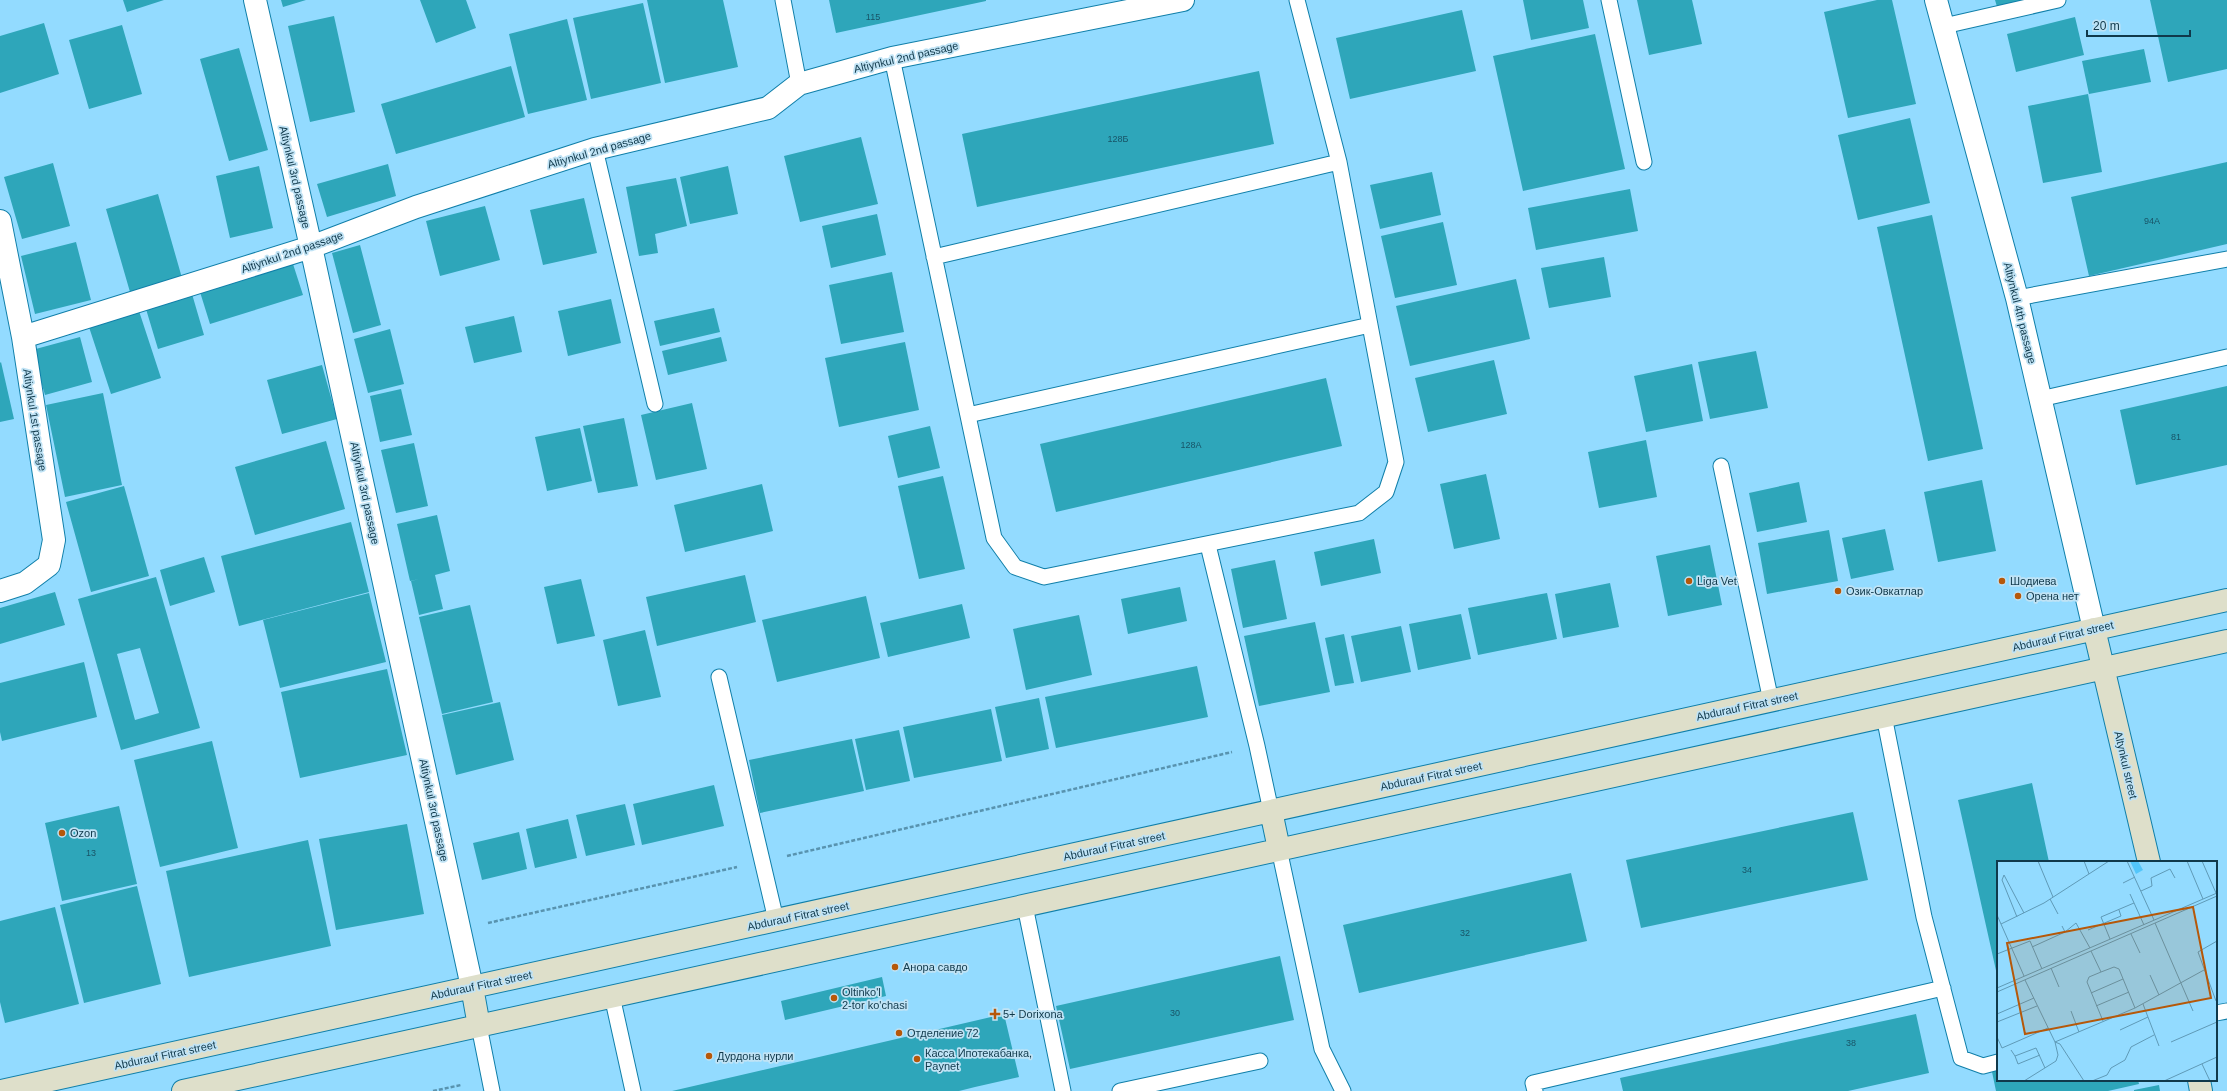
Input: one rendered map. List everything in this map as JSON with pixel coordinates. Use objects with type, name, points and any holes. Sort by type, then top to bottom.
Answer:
[{"type":"main road","name":"Abdurauf Fitrat street","points":[[1,1091],[2227,600]]},
{"type":"main road","name":"Altynkul street","points":[[2094,629],[2149,861]]},
{"type":"main road","points":[[183,1091],[2227,641]]},
{"type":"main road","points":[[1271,811],[1279,849]]},
{"type":"main road","points":[[472,987],[479,1026]]},
{"type":"main road","points":[[2199,1081],[2202,1091]]},
{"type":"street","name":"Altiynkul 3rd passage","points":[[255,0],[311,247],[472,987]]},
{"type":"street","name":"Altiynkul 2nd passage","points":[[22,337],[311,247],[416,207],[595,149],[768,108],[799,84],[892,58],[1183,0]]},
{"type":"street","name":"Altiynkul 4th passage","points":[[1936,0],[2017,298],[2094,629]]},
{"type":"street","name":"Altiynkul 1st passage","points":[[0,220],[22,337],[54,540],[50,566],[25,584],[0,591]]},
{"type":"lane","points":[[783,0],[799,84]]},
{"type":"lane","points":[[892,58],[994,538],[1015,567],[1044,577],[1360,513],[1386,492],[1396,462],[1339,162],[1297,0]]},
{"type":"lane","points":[[1609,0],[1644,162]]},
{"type":"lane","points":[[1944,26],[2058,0]]},
{"type":"lane","points":[[595,149],[655,404]]},
{"type":"lane","points":[[934,257],[1339,162]]},
{"type":"lane","points":[[2017,298],[2227,259]]},
{"type":"lane","points":[[968,415],[1370,325]]},
{"type":"lane","points":[[2040,399],[2227,357]]},
{"type":"lane","points":[[1721,466],[1771,701]]},
{"type":"lane","points":[[1208,545],[1257,746],[1271,811]]},
{"type":"lane","points":[[719,677],[776,920]]},
{"type":"lane","points":[[1884,716],[1924,916],[1961,1058],[1983,1066],[1997,1062]]},
{"type":"lane","points":[[1279,849],[1322,1049],[1343,1091]]},
{"type":"lane","points":[[1025,906],[1063,1091]]},
{"type":"lane","points":[[1530,1088],[1943,988]]},
{"type":"lane","points":[[612,996],[633,1091]]},
{"type":"lane","points":[[2217,1013],[2227,1011]]},
{"type":"lane","points":[[479,1026],[492,1091]]},
{"type":"lane","points":[[1120,1091],[1260,1061]]},
{"type":"path","points":[[481,924],[762,862],[1257,746]]},
{"type":"path","points":[[433,1091],[461,1085]]},
{"type":"building","points":[[123,0],[164,0],[127,12]]},
{"type":"building","points":[[281,0],[306,0],[283,7]]},
{"type":"building","points":[[420,0],[466,0],[476,28],[436,43]]},
{"type":"building","points":[[647,0],[723,0],[738,67],[665,83]]},
{"type":"building","points":[[829,0],[986,0],[986,1],[836,33]]},
{"type":"building","points":[[1523,0],[1583,0],[1589,28],[1531,40]]},
{"type":"building","points":[[1637,0],[1692,0],[1702,44],[1649,55]]},
{"type":"building","points":[[1877,0],[1892,0],[1916,104],[1848,118],[1824,12]]},
{"type":"building","points":[[1995,0],[2037,0],[1998,10]]},
{"type":"building","points":[[2150,0],[2227,0],[2227,69],[2168,82]]},
{"type":"building","points":[[643,3],[661,83],[591,99],[573,18]]},
{"type":"building","points":[[1462,10],[1476,71],[1350,99],[1336,38]]},
{"type":"building","points":[[334,16],[355,112],[310,122],[288,26]]},
{"type":"building","points":[[2075,17],[2084,55],[2016,72],[2007,34]]},
{"type":"building","points":[[567,19],[587,100],[528,114],[509,34]]},
{"type":"building","points":[[44,23],[59,74],[0,93],[0,36]]},
{"type":"building","points":[[122,25],[142,94],[89,109],[69,40]]},
{"type":"building","points":[[1595,34],[1625,169],[1523,191],[1493,56]]},
{"type":"building","points":[[239,48],[268,150],[229,161],[200,59]]},
{"type":"building","points":[[2144,49],[2151,82],[2089,94],[2082,61]]},
{"type":"building","points":[[511,66],[525,117],[396,154],[381,104]]},
{"type":"building","points":[[1259,71],[1274,144],[977,207],[962,134]]},
{"type":"building","points":[[2088,94],[2102,172],[2043,183],[2028,106]]},
{"type":"building","points":[[1910,118],[1930,203],[1858,220],[1838,135]]},
{"type":"building","points":[[861,137],[878,204],[800,222],[784,156]]},
{"type":"building","points":[[2227,162],[2227,244],[2089,276],[2071,197]]},
{"type":"building","points":[[53,163],[70,226],[22,239],[4,177]]},
{"type":"building","points":[[388,164],[396,196],[327,217],[317,184]]},
{"type":"building","points":[[259,166],[273,228],[230,238],[216,176]]},
{"type":"building","points":[[728,166],[738,214],[690,224],[680,177]]},
{"type":"building","points":[[1432,172],[1441,215],[1380,229],[1370,185]]},
{"type":"building","points":[[676,178],[687,226],[655,234],[658,253],[639,256],[626,187]]},
{"type":"building","points":[[1630,189],[1638,231],[1536,250],[1528,208]]},
{"type":"building","points":[[158,194],[182,278],[130,292],[106,209]]},
{"type":"building","points":[[584,198],[597,253],[543,265],[530,210]]},
{"type":"building","points":[[485,206],[500,260],[440,276],[426,221]]},
{"type":"building","points":[[877,214],[886,255],[831,268],[822,226]]},
{"type":"building","points":[[1932,215],[1983,449],[1928,461],[1877,227]]},
{"type":"building","points":[[1443,222],[1457,285],[1395,298],[1381,236]]},
{"type":"building","points":[[76,242],[91,300],[35,314],[21,256]]},
{"type":"building","points":[[360,245],[381,325],[353,333],[332,253]]},
{"type":"building","points":[[1604,257],[1611,297],[1549,308],[1541,268]]},
{"type":"building","points":[[293,264],[303,295],[210,324],[200,292]]},
{"type":"building","points":[[892,272],[904,332],[841,344],[829,285]]},
{"type":"building","points":[[1516,279],[1530,339],[1410,366],[1396,306]]},
{"type":"building","points":[[192,294],[204,335],[158,349],[146,309]]},
{"type":"building","points":[[611,299],[621,343],[568,356],[558,311]]},
{"type":"building","points":[[138,308],[161,378],[111,394],[88,324]]},
{"type":"building","points":[[714,308],[720,332],[660,346],[654,321]]},
{"type":"building","points":[[514,316],[522,352],[474,363],[465,327]]},
{"type":"building","points":[[390,329],[404,384],[368,393],[354,339]]},
{"type":"building","points":[[80,337],[92,382],[45,395],[32,350]]},
{"type":"building","points":[[721,337],[727,361],[668,375],[662,351]]},
{"type":"building","points":[[905,342],[919,410],[839,427],[825,358]]},
{"type":"building","points":[[1756,351],[1768,408],[1710,419],[1698,362]]},
{"type":"building","points":[[1494,360],[1507,414],[1428,432],[1415,378]]},
{"type":"building","points":[[1,362],[14,419],[0,422],[0,363]]},
{"type":"building","points":[[1692,364],[1703,421],[1646,432],[1634,376]]},
{"type":"building","points":[[322,365],[337,419],[282,434],[267,380]]},
{"type":"building","points":[[1326,378],[1342,446],[1056,512],[1040,444]]},
{"type":"building","points":[[2227,386],[2227,465],[2136,485],[2120,410]]},
{"type":"building","points":[[401,389],[412,435],[380,442],[370,396]]},
{"type":"building","points":[[103,393],[122,485],[65,497],[46,405]]},
{"type":"building","points":[[692,403],[707,469],[656,480],[641,415]]},
{"type":"building","points":[[624,418],[638,486],[598,493],[583,426]]},
{"type":"building","points":[[930,426],[940,468],[898,478],[888,436]]},
{"type":"building","points":[[580,428],[592,481],[547,491],[535,437]]},
{"type":"building","points":[[1646,440],[1657,497],[1599,508],[1588,452]]},
{"type":"building","points":[[326,441],[345,509],[255,535],[235,467]]},
{"type":"building","points":[[414,443],[428,506],[396,513],[381,450]]},
{"type":"building","points":[[1486,474],[1500,539],[1454,549],[1440,484]]},
{"type":"building","points":[[943,476],[965,569],[919,579],[898,486]]},
{"type":"building","points":[[1982,480],[1996,551],[1938,562],[1924,492]]},
{"type":"building","points":[[1799,482],[1807,522],[1757,532],[1749,493]]},
{"type":"building","points":[[762,484],[773,531],[685,552],[674,505]]},
{"type":"building","points":[[124,486],[149,576],[91,592],[66,502]]},
{"type":"building","points":[[437,515],[450,571],[435,575],[443,609],[419,615],[411,581],[419,579],[410,581],[397,524]]},
{"type":"building","points":[[351,522],[369,592],[239,626],[221,556]]},
{"type":"building","points":[[1885,529],[1894,570],[1851,579],[1842,538]]},
{"type":"building","points":[[1829,530],[1838,581],[1767,594],[1758,543]]},
{"type":"building","points":[[1374,539],[1381,573],[1321,586],[1314,552]]},
{"type":"building","name":"Liga Vet","points":[[1710,545],[1722,605],[1668,616],[1656,556]]},
{"type":"building","points":[[204,557],[215,592],[170,606],[160,570]]},
{"type":"building","points":[[1275,560],[1287,619],[1243,628],[1231,569]]},
{"type":"building","points":[[745,575],[756,622],[657,646],[646,597]]},
{"type":"building","points":[[156,577],[200,728],[121,750],[78,599]],"holes":[[[140,648],[159,713],[135,720],[117,654]]]},
{"type":"building","points":[[581,579],[595,636],[557,644],[544,587]]},
{"type":"building","points":[[1610,583],[1619,627],[1563,638],[1555,594]]},
{"type":"building","points":[[1180,587],[1187,621],[1128,634],[1121,599]]},
{"type":"building","points":[[55,592],[65,625],[0,644],[0,608]]},
{"type":"building","points":[[369,593],[386,662],[280,688],[263,620]]},
{"type":"building","points":[[1547,593],[1557,639],[1478,655],[1468,608]]},
{"type":"building","points":[[866,596],[880,658],[777,682],[762,620]]},
{"type":"building","points":[[962,604],[970,638],[888,657],[880,623]]},
{"type":"building","points":[[470,605],[493,702],[442,714],[419,617]]},
{"type":"building","points":[[1461,614],[1471,659],[1418,670],[1409,624]]},
{"type":"building","points":[[1079,615],[1092,675],[1026,690],[1013,629]]},
{"type":"building","points":[[1315,622],[1330,692],[1259,706],[1244,636]]},
{"type":"building","points":[[1401,626],[1411,672],[1361,682],[1351,636]]},
{"type":"building","points":[[645,630],[661,697],[618,706],[603,640]]},
{"type":"building","points":[[1344,634],[1354,683],[1335,686],[1325,638]]},
{"type":"building","points":[[84,662],[97,717],[2,741],[0,732],[0,683]]},
{"type":"building","points":[[1197,666],[1208,717],[1056,748],[1045,697]]},
{"type":"building","points":[[387,669],[407,755],[300,778],[281,692]]},
{"type":"building","points":[[1039,698],[1049,749],[1006,758],[995,707]]},
{"type":"building","points":[[500,702],[514,760],[456,775],[442,715]]},
{"type":"building","points":[[991,709],[1002,761],[914,778],[903,727]]},
{"type":"building","points":[[899,730],[910,781],[866,790],[855,739]]},
{"type":"building","points":[[852,739],[864,791],[760,813],[749,760]]},
{"type":"building","points":[[212,741],[238,848],[160,867],[134,760]]},
{"type":"building","points":[[2032,783],[2049,861],[1997,861],[1997,975],[1958,800]]},
{"type":"building","points":[[714,785],[724,826],[642,845],[633,804]]},
{"type":"building","points":[[625,804],[635,845],[586,856],[576,815]]},
{"type":"building","points":[[119,806],[137,884],[62,901],[45,823]]},
{"type":"building","points":[[1853,812],[1868,880],[1641,928],[1626,860]]},
{"type":"building","points":[[568,819],[577,858],[535,868],[526,829]]},
{"type":"building","points":[[407,824],[424,914],[336,930],[319,839]]},
{"type":"building","points":[[519,832],[527,869],[482,880],[473,843]]},
{"type":"building","points":[[308,840],[331,946],[189,977],[166,871]]},
{"type":"building","points":[[1571,873],[1587,941],[1359,993],[1343,925]]},
{"type":"building","points":[[137,886],[161,984],[84,1003],[60,905]]},
{"type":"building","points":[[55,907],[79,1004],[5,1023],[0,1002],[0,921]]},
{"type":"building","points":[[1280,956],[1294,1020],[1070,1069],[1056,1006]]},
{"type":"building","name":"Oltinko'l 2-tor ko'chasi","points":[[882,977],[886,996],[785,1020],[781,1001]]},
{"type":"building","points":[[1004,1014],[1019,1077],[959,1091],[672,1091]]},
{"type":"building","points":[[1916,1014],[1929,1073],[1848,1091],[1623,1091],[1620,1078]]},
{"type":"building","points":[[1997,1065],[1997,1081],[2138,1081],[2139,1084],[2108,1091],[1996,1091],[1991,1067]]},
{"type":"building","points":[[2159,1085],[2160,1091],[2134,1091],[2134,1090]]},
{"type":"place","name":"Liga Vet","points":[[1689,581]]},
{"type":"place","name":"Шодиева","points":[[2002,581]]},
{"type":"place","name":"Озик-Овкатлар","points":[[1838,591]]},
{"type":"place","name":"Орена нет","points":[[2018,596]]},
{"type":"place","name":"Ozon","points":[[62,833]]},
{"type":"place","name":"Анора савдо","points":[[895,967]]},
{"type":"place","name":"Oltinko'l 2-tor ko'chasi","points":[[834,998]]},
{"type":"place","name":"5+ Dorixona","points":[[995,1014]]},
{"type":"place","name":"Отделение 72","points":[[899,1033]]},
{"type":"place","name":"Дурдона нурли","points":[[709,1056]]},
{"type":"place","name":"Касса Ипотекабанка, Paynet","points":[[917,1059]]}]
